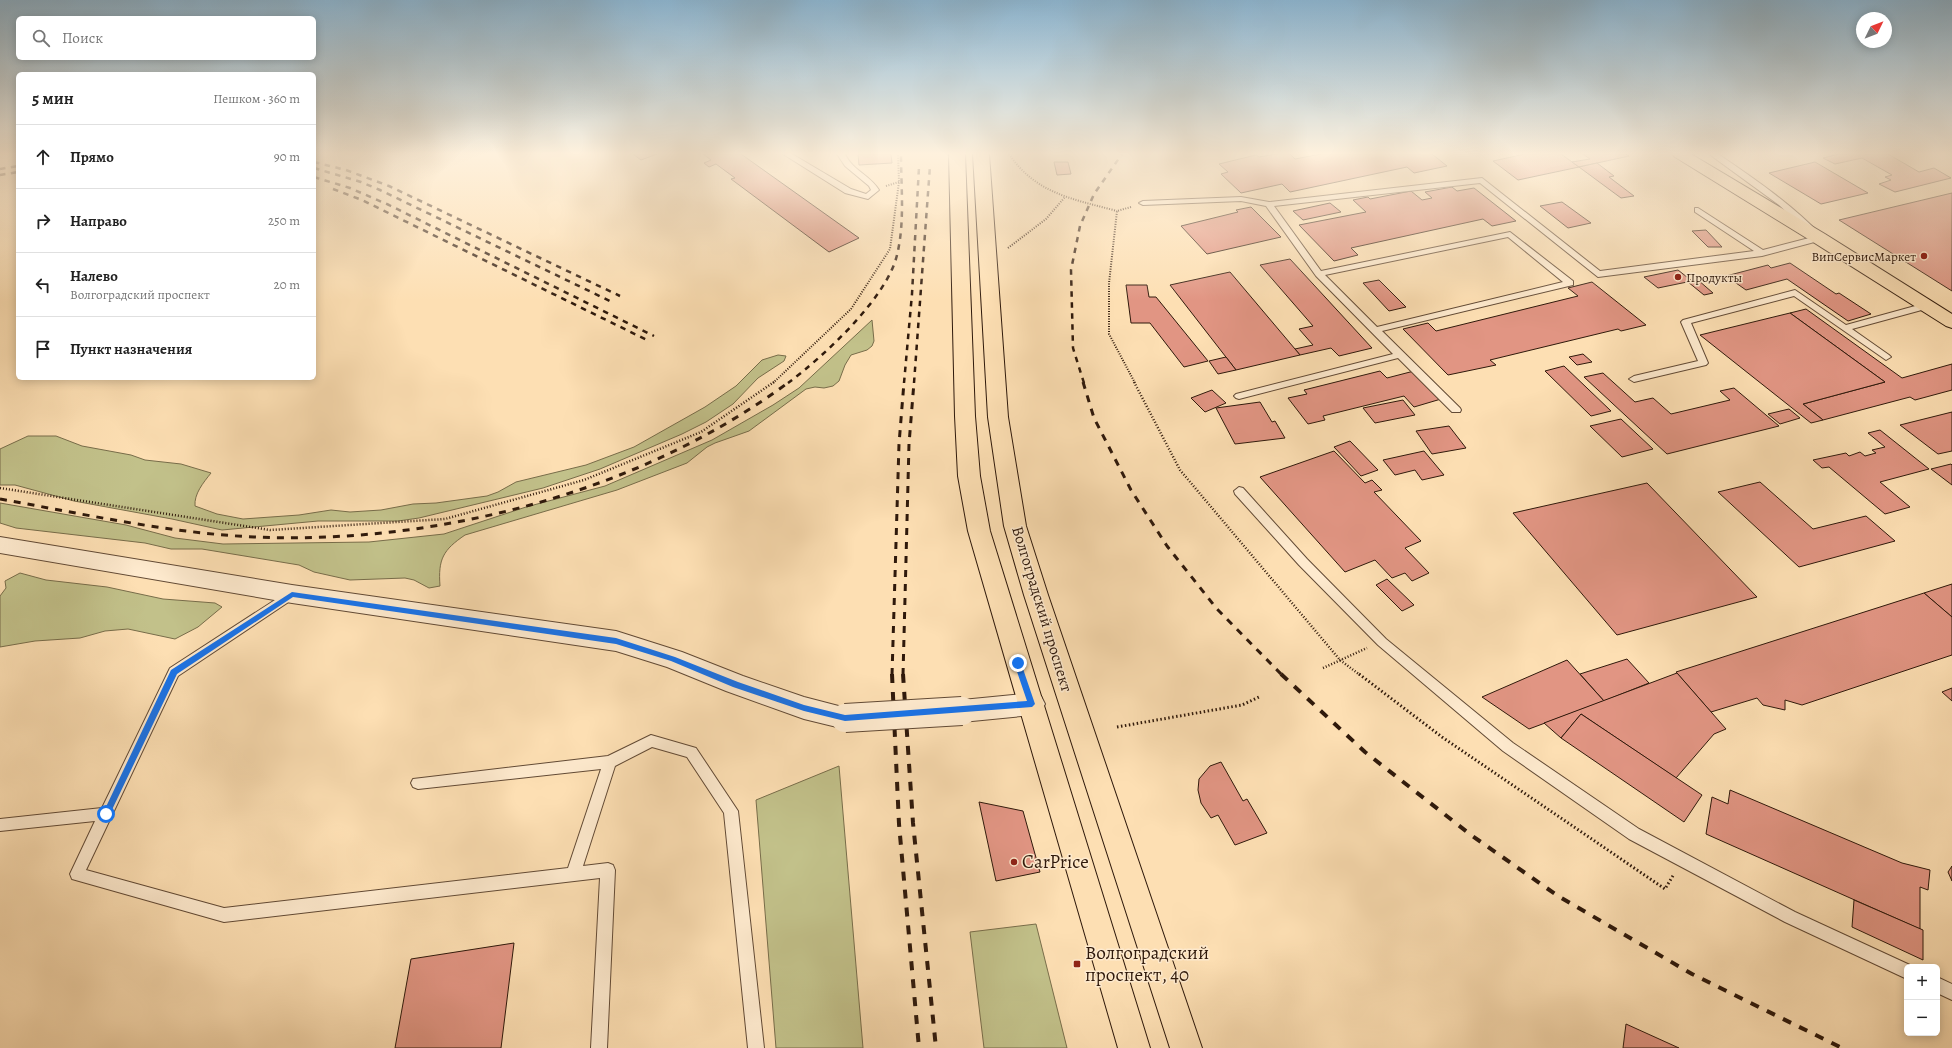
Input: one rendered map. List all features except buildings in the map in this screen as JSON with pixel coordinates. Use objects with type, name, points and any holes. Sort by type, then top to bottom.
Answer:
[{"type":"main road","points":[[958,203],[965,416],[969,476],[979,531],[1134,1048]]},
{"type":"main road","name":"Волгоградский проспект","points":[[984,203],[998,417],[1015,526],[1040,609],[1186,1048]]},
{"type":"main road","points":[[1772,203],[1819,238],[1952,322]]},
{"type":"street","points":[[0,544],[292,594],[616,641],[673,659],[735,684],[797,706],[845,718],[962,711],[1032,704]]},
{"type":"lane","points":[[1263,203],[1279,203]]},
{"type":"lane","points":[[1510,203],[1598,274],[1762,253],[1819,238]]},
{"type":"lane","points":[[1269,204],[1319,274],[1456,410]]},
{"type":"lane","points":[[1698,210],[1762,253]]},
{"type":"lane","points":[[1319,274],[1510,234],[1570,283],[1374,330]]},
{"type":"lane","points":[[1634,379],[1703,363],[1686,322],[1795,293],[1886,357]]},
{"type":"lane","points":[[1845,328],[1926,306]]},
{"type":"lane","points":[[1239,396],[1400,354]]},
{"type":"lane","points":[[1239,491],[1303,562],[1382,642],[1508,747],[1634,834],[1790,917],[1904,970]]},
{"type":"lane","points":[[292,594],[174,672],[77,874],[224,915],[608,870],[599,1048]]},
{"type":"lane","points":[[418,783],[610,762],[651,741],[691,752],[731,811],[756,1048]]},
{"type":"lane","points":[[573,874],[610,762]]},
{"type":"lane","points":[[0,824],[106,814]]},
{"type":"lane","points":[[1940,986],[1952,992]]},
{"type":"path","points":[[0,488],[270,530],[445,519],[584,480],[701,432],[779,379],[851,309],[890,249],[896,203]]},
{"type":"path","points":[[1008,248],[1046,219],[1059,203]]},
{"type":"path","points":[[1086,203],[1117,211],[1143,203]]},
{"type":"path","points":[[1117,211],[1109,283],[1109,334],[1180,470],[1340,660],[1442,737],[1665,888]]},
{"type":"path","points":[[1323,668],[1382,642]]},
{"type":"path","points":[[1117,727],[1242,705],[1259,697]]},
{"type":"shaded area","points":[[872,320],[874,341],[872,346],[867,350],[851,355],[845,365],[839,381],[833,386],[806,389],[749,431],[707,447],[687,463],[617,490],[465,535],[447,551],[441,562],[440,586],[429,588],[414,580],[405,578],[350,580],[314,572],[299,565],[202,549],[171,549],[145,543],[16,528],[0,523],[0,503],[126,525],[175,538],[223,544],[369,542],[444,534],[526,507],[605,486],[712,440],[773,405],[799,388]]},
{"type":"shaded area","points":[[778,355],[786,356],[784,361],[758,378],[733,404],[706,422],[682,434],[600,469],[543,488],[419,518],[398,521],[318,521],[222,530],[74,501],[15,485],[0,485],[0,449],[28,436],[56,436],[82,446],[131,455],[145,460],[181,464],[211,473],[202,485],[196,497],[195,506],[217,514],[243,519],[299,515],[331,510],[350,512],[381,510],[413,504],[436,503],[487,496],[516,482],[586,465],[634,447],[705,407],[736,386],[762,360]]},
{"type":"shaded area","points":[[20,573],[46,580],[107,587],[163,599],[215,603],[222,607],[198,627],[175,639],[128,629],[105,631],[80,638],[35,641],[0,647],[0,596],[6,588],[5,581]]},
{"type":"shaded area","points":[[839,766],[863,1048],[776,1048],[756,800]]},
{"type":"shaded area","points":[[1036,924],[1067,1048],[984,1048],[970,932]]},
{"type":"railway","points":[[368,203],[649,341]]},
{"type":"railway","points":[[384,203],[654,336]]},
{"type":"railway","points":[[407,203],[612,302]]},
{"type":"railway","points":[[425,203],[620,296]]},
{"type":"railway","points":[[788,383],[818,358],[852,325],[881,289],[891,272],[897,255],[901,230],[902,203]]},
{"type":"railway","points":[[904,383],[912,294],[917,203]]},
{"type":"railway","points":[[914,383],[927,203]]},
{"type":"railway","points":[[1084,383],[1073,348],[1071,270],[1080,226],[1090,203]]},
{"type":"railway","points":[[0,499],[126,522],[222,535],[254,537],[323,537],[394,532],[465,520],[535,504],[603,481],[669,454],[731,421],[789,382]]},
{"type":"railway","points":[[892,674],[899,444],[904,382]]},
{"type":"railway","points":[[903,674],[909,444],[914,382]]},
{"type":"railway","points":[[1083,382],[1094,418],[1131,490],[1167,546],[1217,609],[1281,674]]},
{"type":"railway","points":[[892,674],[899,824],[919,1048]]},
{"type":"railway","points":[[903,674],[913,823],[936,1048]]},
{"type":"railway","points":[[1281,674],[1365,752],[1471,835],[1558,896],[1692,974],[1842,1048]]},
{"type":"place","name":"ВипСервисМаркет","points":[[1924,256]]},
{"type":"place","name":"Продукты","points":[[1678,277]]},
{"type":"place","name":"CarPrice","points":[[1014,862]]},
{"type":"place","name":"Волгоградский проспект, 40","points":[[1077,964]]},
{"type":"route","points":[[106,814],[174,672],[292,594],[616,641],[673,659],[735,684],[804,708],[845,718],[962,711],[1032,704],[1018,663]]}]
